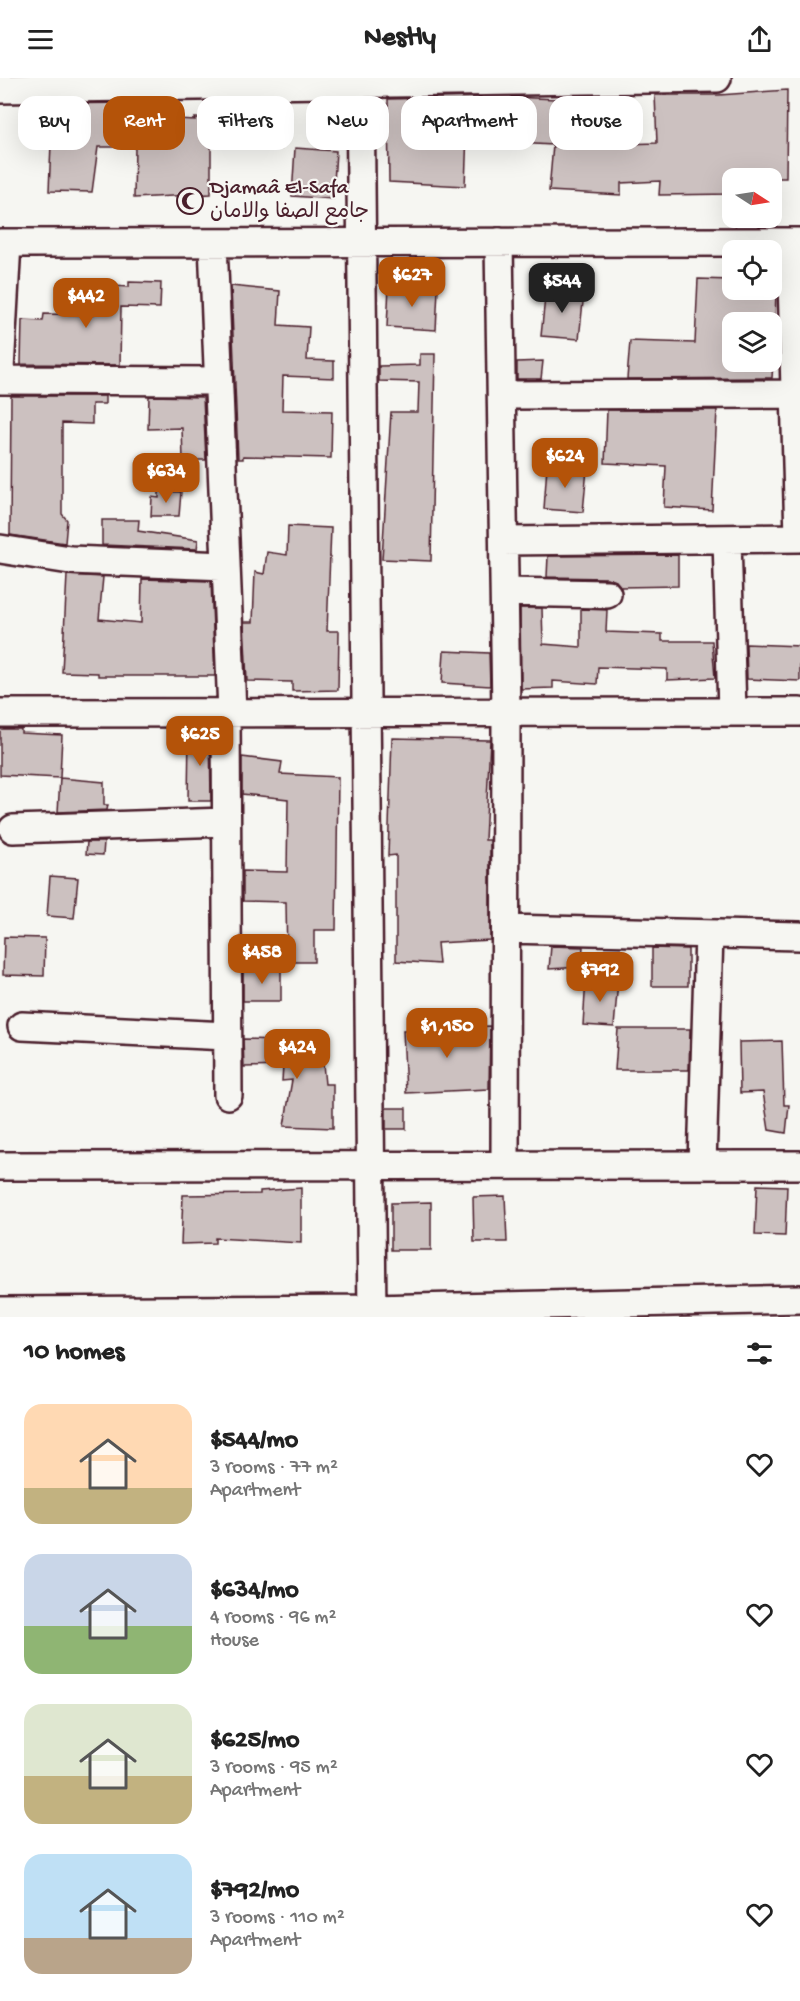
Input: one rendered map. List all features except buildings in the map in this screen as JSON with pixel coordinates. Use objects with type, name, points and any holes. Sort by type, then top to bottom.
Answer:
[{"type":"street","points":[[0,89],[29,83],[717,78]]},
{"type":"street","points":[[360,80],[372,1313]]},
{"type":"street","points":[[499,242],[506,712],[505,1164]]},
{"type":"street","points":[[0,370],[3,243],[796,242],[795,382],[800,538],[504,541]]},
{"type":"street","points":[[213,243],[226,566],[229,712],[226,822],[228,1095]]},
{"type":"street","points":[[0,380],[218,381]]},
{"type":"street","points":[[503,395],[795,382]]},
{"type":"street","points":[[727,539],[732,712]]},
{"type":"street","points":[[0,549],[70,560],[226,566]]},
{"type":"street","points":[[505,592],[608,594]]},
{"type":"street","points":[[0,713],[800,711]]},
{"type":"street","points":[[13,828],[226,822]]},
{"type":"street","points":[[506,929],[800,936]]},
{"type":"street","points":[[702,1164],[709,934]]},
{"type":"street","points":[[22,1026],[227,1036]]},
{"type":"street","points":[[0,1166],[800,1165]]},
{"type":"street","points":[[0,1311],[42,1314],[372,1313],[800,1299]]},
{"type":"place","name":"Djamaâ El-Safa جامع الصفا والامان","points":[[190,201]]}]
